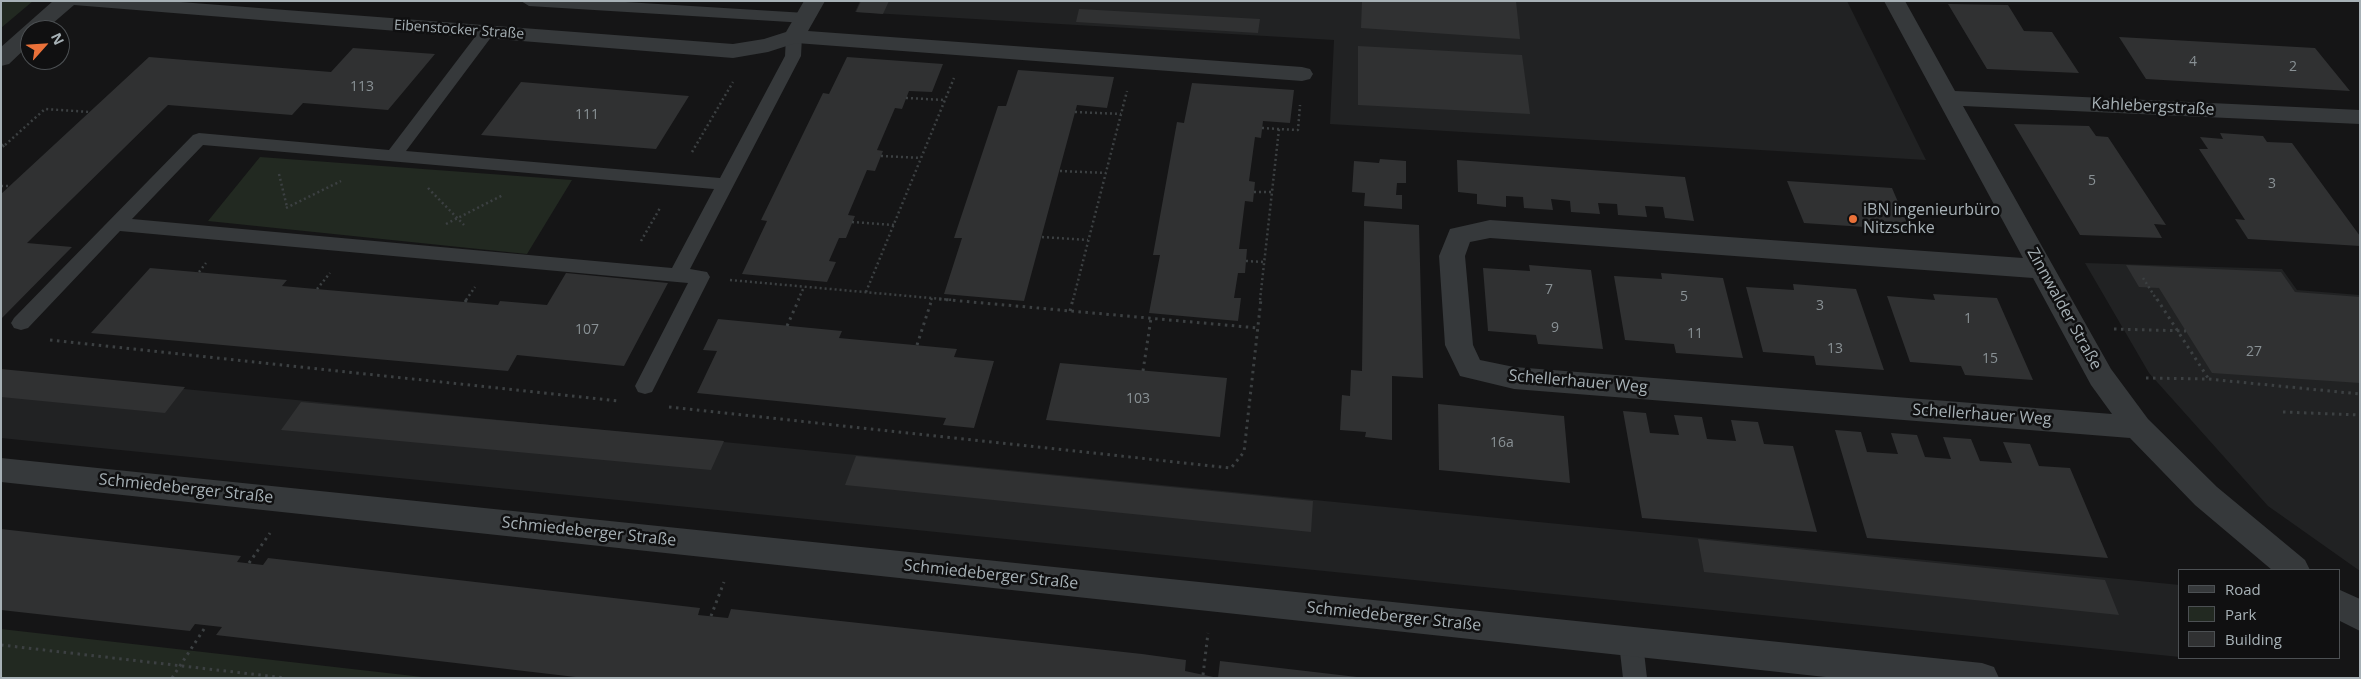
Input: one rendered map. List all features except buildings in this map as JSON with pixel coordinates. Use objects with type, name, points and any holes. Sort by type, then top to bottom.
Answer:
[{"type":"street","points":[[44,20],[66,1]]},
{"type":"street","name":"Eibenstocker Straße","points":[[81,1],[733,51],[768,45],[805,18]]},
{"type":"street","name":"Zinnwalder Straße","points":[[1894,1],[2101,377],[2138,427],[2206,496],[2293,569]]},
{"type":"street","points":[[805,18],[966,49],[1302,74]]},
{"type":"street","points":[[1,59],[20,41]]},
{"type":"street","name":"Kahlebergstraße","points":[[1947,98],[2360,117]]},
{"type":"street","name":"Schellerhauer Weg","points":[[2042,269],[1490,229],[1459,235],[1452,256],[1459,345],[1470,368],[1524,379],[2138,427]]},
{"type":"street","name":"Schmiedeberger Straße","points":[[1,470],[294,499],[1631,643],[1982,678]]},
{"type":"street","points":[[2341,605],[2360,617]]},
{"type":"lane","points":[[529,1],[805,18],[793,56],[678,275]]},
{"type":"lane","points":[[394,156],[487,32]]},
{"type":"lane","points":[[21,323],[199,139],[725,184]]},
{"type":"lane","points":[[116,224],[700,277],[645,386]]},
{"type":"lane","points":[[1631,643],[1635,678]]},
{"type":"path","points":[[866,292],[966,49]]},
{"type":"path","points":[[1070,311],[1134,63]]},
{"type":"path","points":[[1262,128],[1298,130],[1302,74]]},
{"type":"path","points":[[906,98],[945,100]]},
{"type":"path","points":[[1,148],[45,109],[90,112]]},
{"type":"path","points":[[1076,112],[1121,114]]},
{"type":"path","points":[[48,340],[1231,468],[1244,452],[1279,129]]},
{"type":"path","points":[[271,145],[288,207],[294,240]]},
{"type":"path","points":[[231,234],[394,156],[458,218],[494,258]]},
{"type":"path","points":[[881,156],[921,158]]},
{"type":"path","points":[[397,249],[554,169]]},
{"type":"path","points":[[1060,171],[1106,173]]},
{"type":"path","points":[[1,186],[10,186]]},
{"type":"path","points":[[1254,192],[1272,192]]},
{"type":"path","points":[[852,222],[894,225]]},
{"type":"path","points":[[1042,237],[1088,240]]},
{"type":"path","points":[[1246,261],[1264,262]]},
{"type":"path","points":[[700,277],[1258,328]]},
{"type":"path","points":[[2143,278],[2208,379]]},
{"type":"path","points":[[787,326],[804,287]]},
{"type":"path","points":[[916,346],[932,298]]},
{"type":"path","points":[[1143,371],[1151,318]]},
{"type":"path","points":[[2125,330],[2186,331]]},
{"type":"path","points":[[2154,378],[2208,379],[2360,394]]},
{"type":"path","points":[[636,403],[645,386]]},
{"type":"path","points":[[2282,412],[2360,415]]},
{"type":"path","points":[[172,678],[206,626]]},
{"type":"path","points":[[1,645],[286,678]]},
{"type":"shaded area","points":[[860,1],[1847,1],[1926,160],[1330,124],[1334,40],[855,12]]},
{"type":"shaded area","points":[[2085,263],[2282,269],[2297,290],[2360,295],[2360,571],[2268,506],[2149,373]]},
{"type":"shaded area","points":[[1,371],[2178,585],[2178,657],[1,438]]},
{"type":"green space","points":[[1,1],[33,1],[1,28]]},
{"type":"green space","points":[[260,157],[572,180],[527,254],[208,221]]},
{"type":"green space","points":[[1,629],[431,678],[1,678]]},
{"type":"place","name":"iBN ingenieurbüro Nitzschke","points":[[1853,219]]}]
